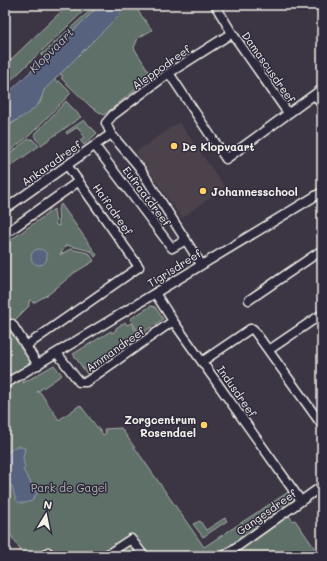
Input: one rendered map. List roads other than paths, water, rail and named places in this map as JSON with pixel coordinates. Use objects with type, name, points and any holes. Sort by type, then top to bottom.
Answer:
[{"type":"street","name":"Damascusdreef","points":[[215,5],[232,34],[288,113]]},
{"type":"street","name":"Aleppodreef","points":[[106,123],[113,115],[169,73],[232,34]]},
{"type":"street","points":[[169,73],[226,158],[322,89]]},
{"type":"street","points":[[315,95],[322,105]]},
{"type":"street","name":"Eufraatdreef","points":[[106,123],[111,134],[139,167],[201,264]]},
{"type":"street","name":"Ankaradreef","points":[[5,209],[111,134]]},
{"type":"street","name":"Eufraatdreef","points":[[95,146],[172,248],[186,240]]},
{"type":"street","name":"Haifadreef","points":[[67,165],[139,267]]},
{"type":"street","points":[[5,234],[79,181]]},
{"type":"street","name":"Tigrisdreef","points":[[5,384],[322,192]]},
{"type":"street","points":[[249,300],[322,250]]},
{"type":"street","name":"Tigrisdreef","points":[[26,346],[139,267]]},
{"type":"street","name":"Indusdreef","points":[[155,293],[173,321],[203,361],[301,501]]},
{"type":"street","points":[[269,350],[322,314]]},
{"type":"street","name":"Ammandreef","points":[[57,353],[79,382],[86,382],[173,321]]},
{"type":"street","points":[[12,324],[38,364]]},
{"type":"street","points":[[203,361],[250,329],[253,329],[322,426]]},
{"type":"street","name":"Gangesdreef","points":[[224,556],[301,501],[321,489]]},
{"type":"street","points":[[108,554],[131,539],[144,556]]},
{"type":"street","points":[[43,556],[48,552],[51,556]]},
{"type":"water","points":[[100,5],[129,5],[44,90],[37,105],[33,109],[5,129],[5,96]]},
{"type":"water","points":[[39,249],[45,251],[47,257],[45,263],[39,265],[33,263],[31,257],[33,251]]},
{"type":"water","points":[[17,446],[25,448],[23,458],[25,468],[23,470],[37,493],[32,501],[26,503],[17,501],[12,486],[5,482],[5,454]]},
{"type":"place","name":"De Klopvaart","points":[[174,146]]},
{"type":"place","name":"Johannesschool","points":[[203,191]]},
{"type":"place","name":"Zorgcentrum Rosendael","points":[[204,425]]},
{"type":"water label","name":"Klopvaart","points":[[51,50]]},
{"type":"park label","name":"Park de Gagel","points":[[69,487]]}]
